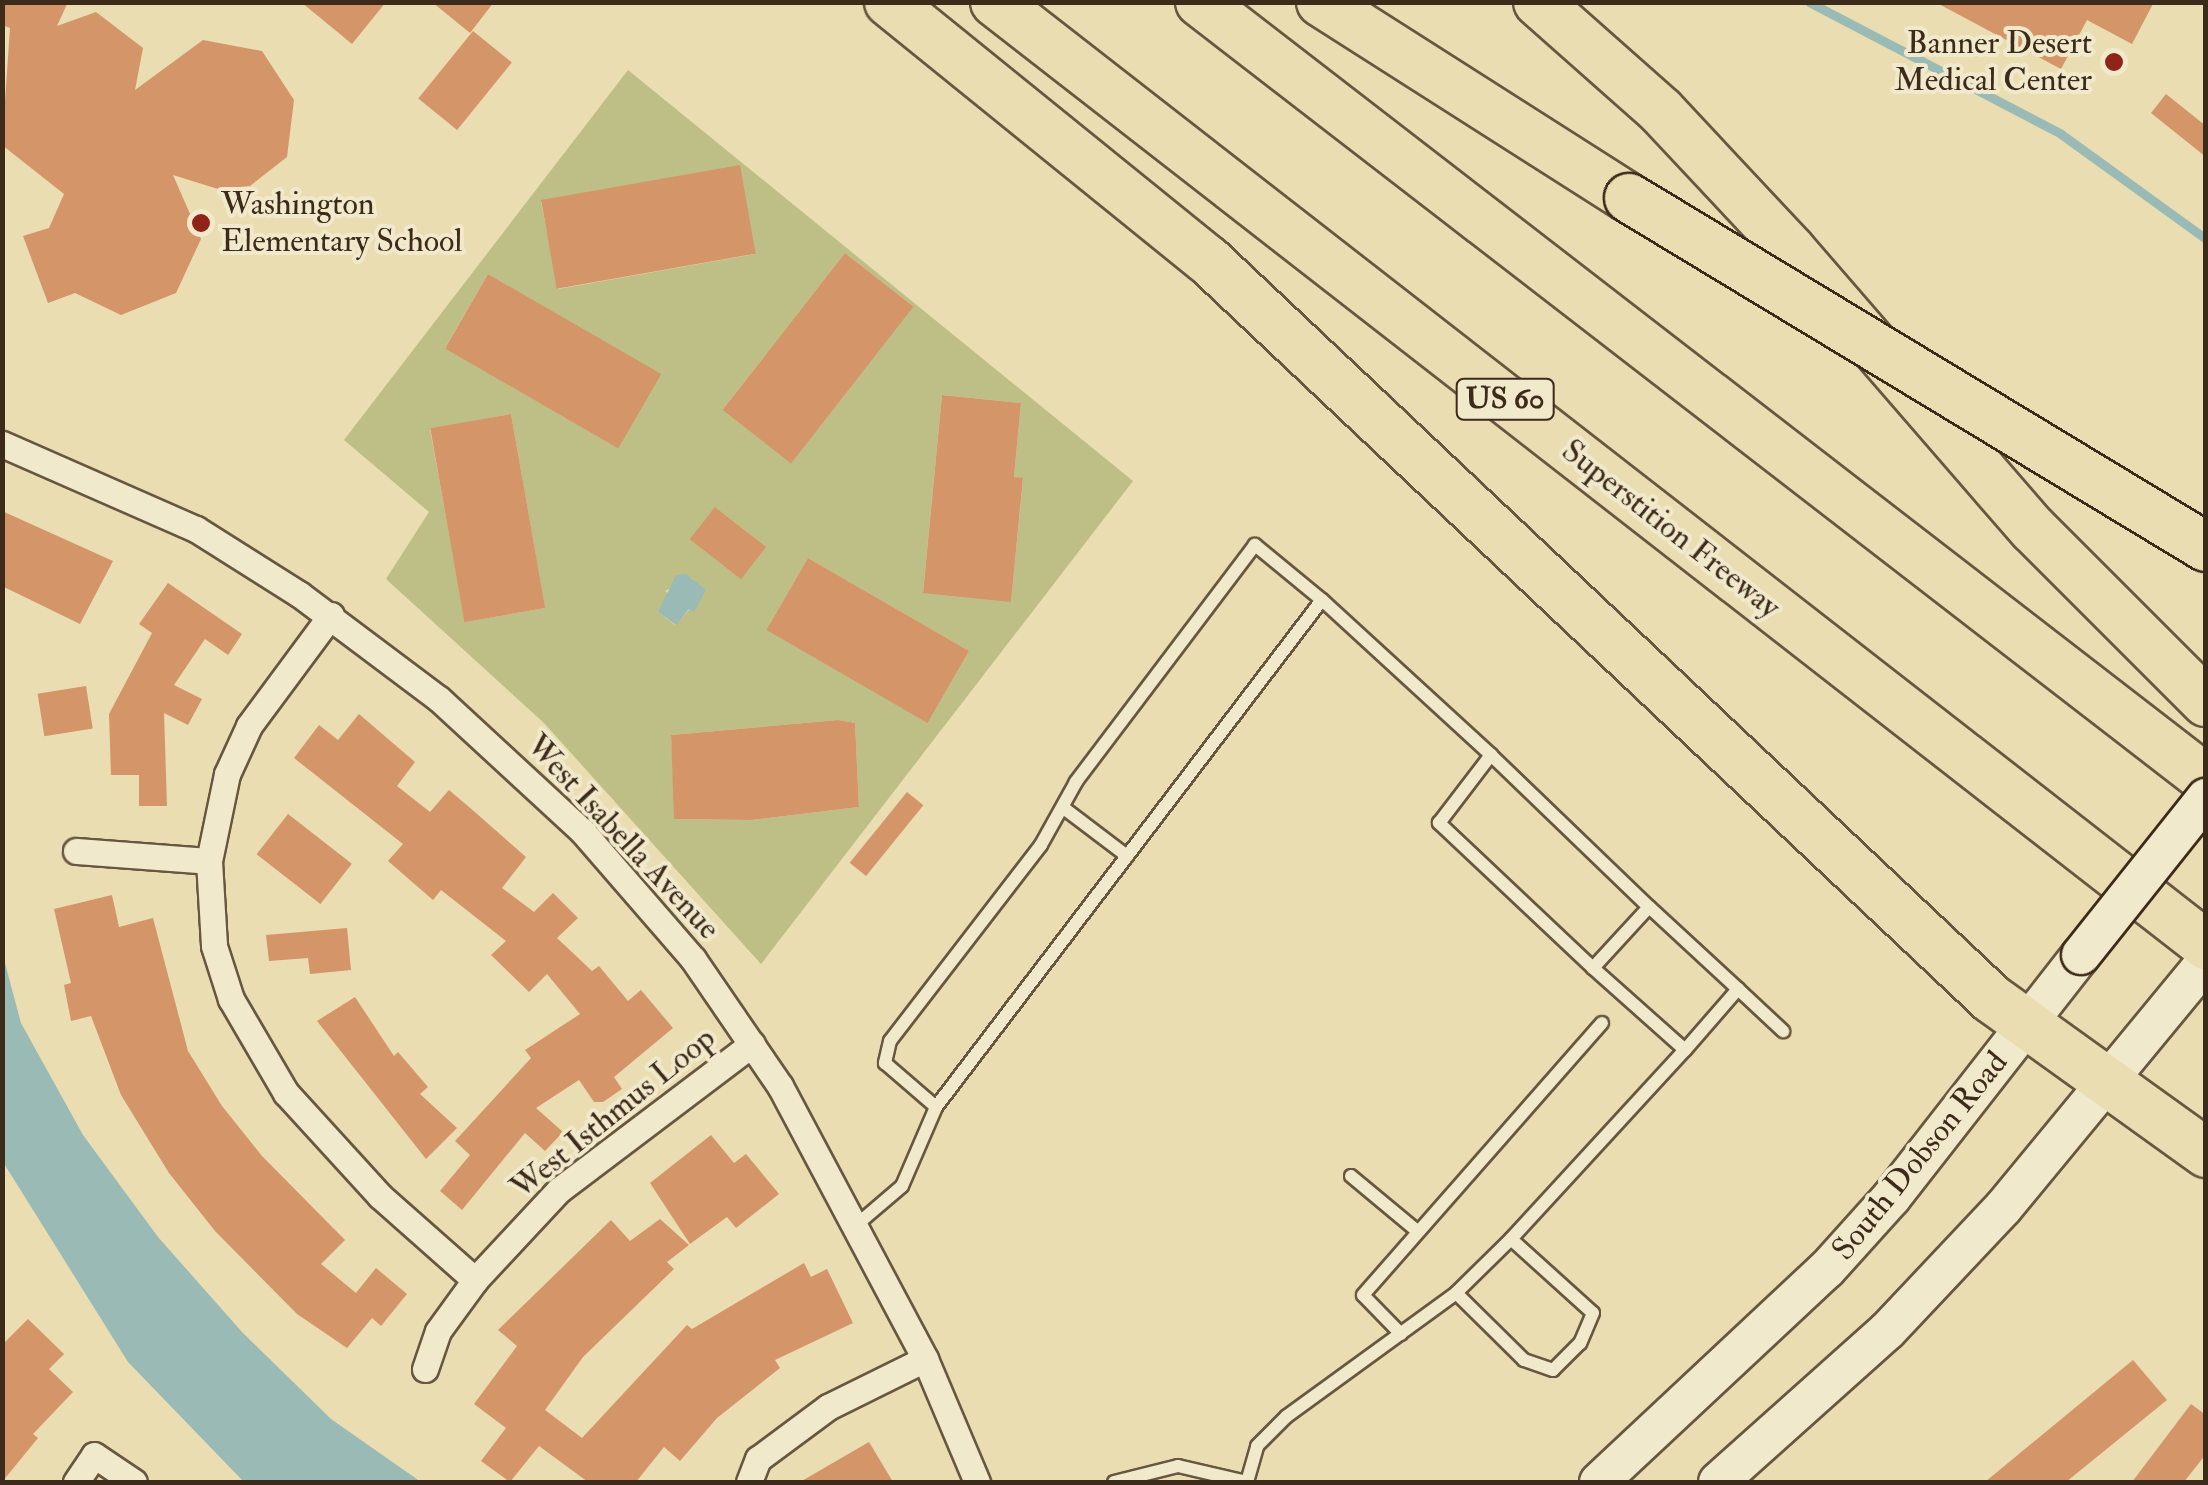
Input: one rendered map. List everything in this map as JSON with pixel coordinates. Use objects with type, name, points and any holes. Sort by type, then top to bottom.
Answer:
[{"type":"highway","points":[[889,2],[1208,260],[2026,1026],[2108,1088],[2206,1153]]},
{"type":"highway","name":"Superstition Freeway","points":[[994,2],[2206,945]]},
{"type":"highway","points":[[1200,2],[2206,778]]},
{"type":"highway","points":[[1321,2],[1629,198],[2206,548]]},
{"type":"highway","points":[[1538,2],[1661,112],[1791,250],[2033,529],[2206,702]]},
{"type":"main road","name":"South Dobson Road","points":[[1599,1482],[1827,1269],[2206,798]]},
{"type":"main road","points":[[1718,1482],[1887,1331],[2108,1088],[2206,962]]},
{"type":"street","name":"West Isabella Avenue","points":[[2,444],[196,530],[332,615],[439,698],[583,832],[694,959],[752,1044],[925,1360],[977,1482]]},
{"type":"street","points":[[332,615],[249,726],[227,774],[210,861],[214,946],[259,1056],[334,1148],[476,1280]]},
{"type":"street","points":[[76,851],[210,861]]},
{"type":"street","name":"West Isthmus Loop","points":[[425,1369],[438,1331],[476,1280],[558,1190],[752,1044]]},
{"type":"street","points":[[749,1482],[758,1458],[828,1407],[925,1360]]},
{"type":"street","points":[[76,1482],[94,1455],[134,1482]]},
{"type":"lane","points":[[936,1107],[885,1063],[890,1041],[1065,809],[1076,782],[1255,545],[1322,600],[1783,1031]]},
{"type":"lane","points":[[854,1227],[902,1186],[936,1107],[1322,600]]},
{"type":"lane","points":[[1490,755],[1439,823],[1685,1050]]},
{"type":"lane","points":[[1065,809],[1127,856]]},
{"type":"lane","points":[[1593,968],[1648,907]]},
{"type":"lane","points":[[1114,1482],[1178,1466],[1247,1482],[1258,1446],[1288,1416],[1456,1294],[1511,1239],[1738,989]]},
{"type":"lane","points":[[1401,1334],[1363,1295],[1416,1230],[1602,1023]]},
{"type":"lane","points":[[1350,1176],[1416,1230]]},
{"type":"lane","points":[[1456,1294],[1524,1360],[1552,1370],[1580,1343],[1593,1314],[1511,1239]]},
{"type":"green space","points":[[628,70],[1133,481],[761,964],[544,723],[386,579],[429,512],[344,440]],"holes":[[[739,166],[755,254],[558,289],[541,202]],[[845,253],[913,306],[791,463],[723,409]],[[488,274],[660,374],[618,448],[445,348]],[[942,395],[1021,403],[1014,477],[1023,479],[1011,601],[923,592]],[[511,414],[545,608],[465,622],[430,429]],[[715,507],[766,547],[741,578]],[[808,558],[969,651],[928,722],[767,630]],[[692,578],[701,597],[675,625],[658,612],[670,595],[665,591]],[[838,720],[855,723],[859,807],[751,820],[675,819],[671,735]]]},
{"type":"water","points":[[686,574],[706,590],[694,612],[689,609],[676,625],[658,612],[676,575]]},
{"type":"water","points":[[2,952],[21,1023],[83,1135],[158,1237],[242,1332],[331,1419],[421,1482],[244,1482],[128,1362],[3,1162]]},
{"type":"building","points":[[2,2],[68,2],[57,26],[96,12],[143,48],[135,90],[203,40],[262,51],[294,100],[287,157],[250,186],[218,189],[173,175],[201,239],[176,293],[121,315],[75,293],[48,303],[23,236],[49,228],[64,194],[2,145],[10,28],[2,25]]},
{"type":"building","points":[[301,2],[386,2],[352,44]]},
{"type":"building","points":[[432,2],[494,2],[470,33]]},
{"type":"building","points":[[1935,2],[2154,2],[2132,44],[2087,20],[2061,69]]},
{"type":"building","points":[[473,31],[512,62],[457,130],[418,99]]},
{"type":"building","points":[[2166,94],[2206,126],[2206,157],[2151,113]]},
{"type":"building","points":[[740,165],[756,254],[557,289],[541,200]]},
{"type":"building","points":[[845,253],[914,307],[791,463],[722,410]]},
{"type":"building","points":[[488,274],[661,374],[618,448],[445,348]]},
{"type":"building","points":[[942,395],[1021,403],[1014,477],[1023,478],[1011,602],[923,593]]},
{"type":"building","points":[[511,414],[545,608],[464,622],[430,428]]},
{"type":"building","points":[[715,507],[766,547],[741,579],[690,539]]},
{"type":"building","points":[[2,511],[113,561],[80,624],[2,586]]},
{"type":"building","points":[[808,558],[969,651],[928,723],[766,630]]},
{"type":"building","points":[[168,583],[242,634],[228,655],[205,639],[174,685],[202,699],[188,725],[164,713],[167,806],[139,806],[139,775],[111,775],[109,714],[152,633],[139,624]]},
{"type":"building","points":[[86,686],[93,728],[44,736],[38,694]]},
{"type":"building","points":[[359,714],[415,762],[397,786],[430,812],[449,790],[476,813],[526,857],[502,888],[534,912],[553,893],[578,918],[557,938],[592,971],[599,966],[628,1001],[641,990],[673,1028],[614,1077],[622,1089],[603,1102],[594,1102],[579,1080],[536,1108],[563,1132],[545,1151],[525,1133],[462,1210],[440,1191],[470,1155],[455,1141],[531,1058],[525,1050],[580,1014],[547,974],[529,992],[491,955],[506,941],[441,890],[433,900],[388,861],[403,844],[294,758],[319,725],[338,740]]},
{"type":"building","points":[[838,720],[855,723],[859,807],[751,820],[674,819],[671,735]]},
{"type":"building","points":[[907,792],[923,805],[866,876],[850,863]]},
{"type":"building","points":[[288,814],[352,864],[320,904],[257,854]]},
{"type":"building","points":[[112,895],[119,927],[153,918],[188,1051],[222,1106],[262,1156],[345,1240],[321,1264],[356,1293],[376,1268],[407,1294],[381,1326],[372,1318],[347,1348],[297,1314],[215,1231],[169,1173],[121,1095],[91,1016],[71,1021],[64,985],[71,983],[54,909]]},
{"type":"building","points":[[347,928],[351,970],[310,974],[308,958],[269,961],[266,935]]},
{"type":"building","points":[[355,997],[394,1056],[398,1052],[428,1087],[420,1094],[457,1128],[426,1159],[317,1021]]},
{"type":"building","points":[[711,1135],[734,1163],[746,1154],[779,1194],[736,1228],[727,1217],[690,1244],[650,1183]]},
{"type":"building","points":[[660,1219],[689,1245],[667,1262],[674,1269],[583,1357],[545,1410],[582,1438],[687,1325],[692,1329],[804,1263],[811,1277],[827,1269],[853,1323],[775,1360],[780,1368],[717,1418],[680,1461],[664,1447],[636,1482],[588,1482],[539,1446],[510,1482],[481,1461],[506,1428],[474,1404],[517,1346],[498,1330],[611,1220],[630,1241]]},
{"type":"building","points":[[28,1319],[64,1354],[49,1369],[73,1392],[33,1434],[38,1438],[2,1482],[2,1345]]},
{"type":"building","points":[[2133,1360],[2167,1400],[2066,1482],[1985,1482]]},
{"type":"building","points":[[2191,1404],[2206,1415],[2206,1454],[2184,1482],[2132,1482]]},
{"type":"building","points":[[869,1442],[893,1482],[800,1482]]},
{"type":"waterway","points":[[1809,2],[2061,134],[2206,239]]},
{"type":"place","name":"Banner Desert Medical Center","points":[[2114,62]]},
{"type":"place","name":"Washington Elementary School","points":[[201,223]]}]
